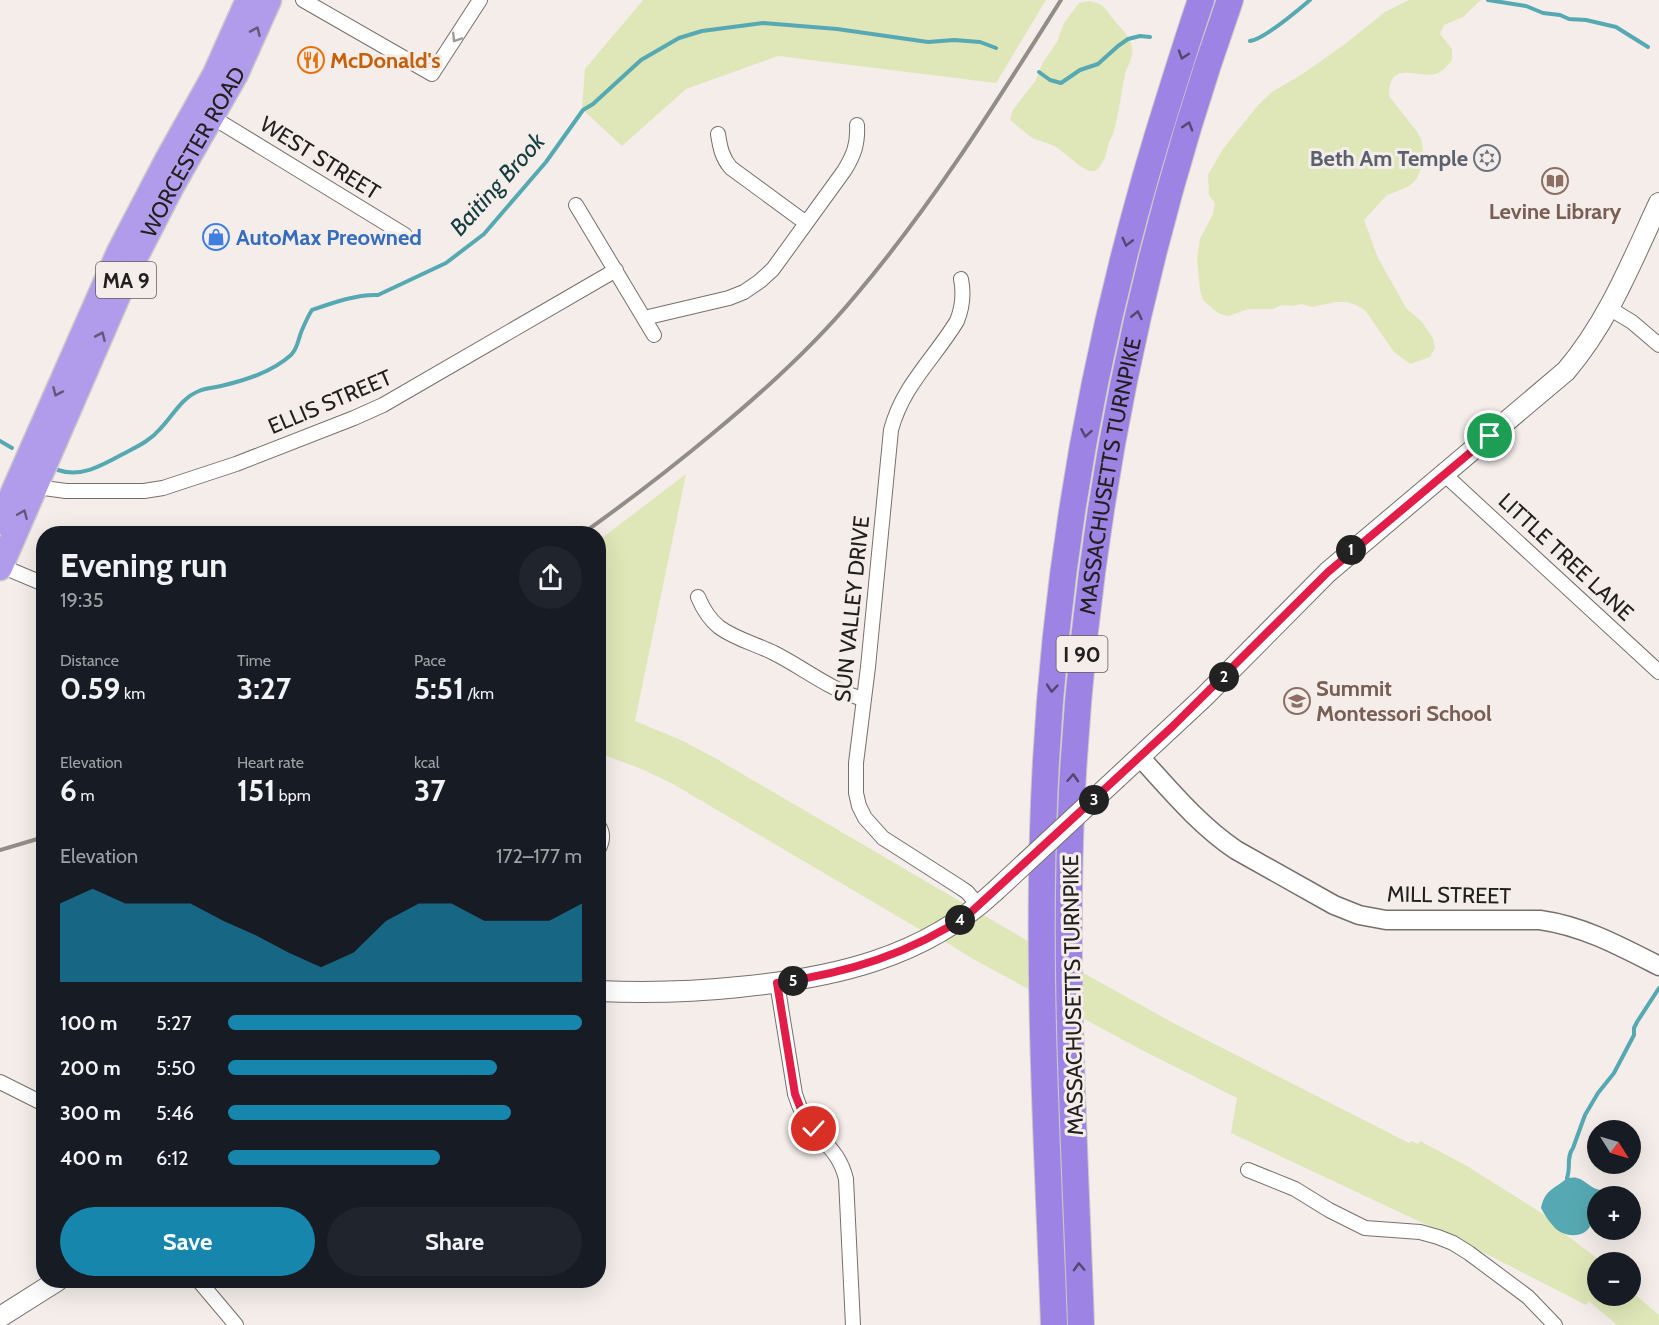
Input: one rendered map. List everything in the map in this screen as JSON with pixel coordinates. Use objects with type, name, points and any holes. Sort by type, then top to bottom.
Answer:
[{"type":"highway","name":"WORCESTER ROAD","points":[[0,522],[119,252],[215,74],[248,0]]},
{"type":"highway","name":"WORCESTER ROAD","points":[[0,567],[132,266],[167,195],[239,66],[269,0]]},
{"type":"highway","name":"MASSACHUSETTS TURNPIKE","points":[[1054,1325],[1043,998],[1042,876],[1045,787],[1059,611],[1083,446],[1112,305],[1136,208],[1201,0]]},
{"type":"highway","name":"MASSACHUSETTS TURNPIKE","points":[[1081,1325],[1069,927],[1072,795],[1077,708],[1086,620],[1111,447],[1137,317],[1181,147],[1230,0]]},
{"type":"main road","points":[[606,991],[679,992],[777,983],[843,971],[884,958],[938,934],[979,906],[1221,680],[1328,572],[1566,371],[1589,342],[1609,308],[1659,203]]},
{"type":"main road","points":[[0,1317],[46,1288]]},
{"type":"street","points":[[303,0],[432,74],[480,0]]},
{"type":"street","name":"WEST STREET","points":[[212,117],[405,235]]},
{"type":"street","points":[[644,318],[729,298],[760,282],[773,269],[854,155],[857,125]]},
{"type":"street","points":[[718,134],[722,153],[731,168],[806,223]]},
{"type":"street","points":[[576,206],[654,335]]},
{"type":"street","name":"ELLIS STREET","points":[[35,485],[66,490],[144,490],[170,486],[236,464],[383,405],[616,270]]},
{"type":"street","name":"SUN VALLEY DRIVE","points":[[961,279],[963,300],[957,321],[908,389],[897,410],[891,430],[855,778],[859,806],[865,818],[883,838],[967,892],[979,906]]},
{"type":"street","points":[[1609,308],[1632,322],[1659,345]]},
{"type":"street","name":"LITTLE TREE LANE","points":[[1444,474],[1659,672]]},
{"type":"street","points":[[0,567],[36,581]]},
{"type":"street","points":[[698,597],[707,615],[721,628],[773,653],[846,694],[864,699]]},
{"type":"street","name":"MILL STREET","points":[[1140,757],[1197,818],[1221,840],[1340,908],[1372,918],[1402,921],[1540,920],[1556,922],[1599,936],[1659,966]]},
{"type":"street","points":[[777,983],[795,1094],[804,1117],[840,1159],[846,1179],[853,1325]]},
{"type":"street","points":[[0,1082],[36,1100]]},
{"type":"street","points":[[1248,1170],[1295,1189],[1365,1228],[1420,1232],[1453,1243],[1528,1297],[1556,1325]]},
{"type":"street","points":[[205,1288],[236,1325]]},
{"type":"green space","points":[[643,0],[1046,0],[996,83],[778,56],[686,89],[622,146],[582,109],[585,69]]},
{"type":"green space","points":[[1409,0],[1481,0],[1463,17],[1444,25],[1440,34],[1452,49],[1452,60],[1444,69],[1430,75],[1399,74],[1390,84],[1389,96],[1418,133],[1422,142],[1424,162],[1416,180],[1408,187],[1387,195],[1364,220],[1378,258],[1406,308],[1422,322],[1433,338],[1435,348],[1430,357],[1410,364],[1394,352],[1365,310],[1347,302],[1312,307],[1302,304],[1282,305],[1272,309],[1249,309],[1228,316],[1218,313],[1203,300],[1197,259],[1200,239],[1213,214],[1215,203],[1209,195],[1208,175],[1223,149],[1258,105],[1272,92],[1345,44],[1385,12]]},
{"type":"green space","points":[[1089,1],[1102,5],[1127,35],[1132,51],[1113,134],[1105,158],[1094,171],[1080,166],[1055,146],[1032,138],[1010,120],[1013,110],[1036,80],[1042,64],[1057,42],[1064,23],[1079,3]]},
{"type":"green space","points":[[686,474],[635,721],[681,740],[715,758],[1069,965],[1177,1025],[1409,1143],[1411,1141],[1418,1144],[1420,1141],[1467,1166],[1559,1224],[1557,1228],[1589,1252],[1587,1252],[1587,1304],[1465,1243],[1231,1133],[1237,1098],[1140,1049],[919,929],[673,784],[606,756],[606,535]]},
{"type":"green space","points":[[1641,1300],[1659,1315],[1659,1325],[1617,1325],[1595,1306],[1641,1306]]},
{"type":"water","points":[[1567,1178],[1580,1179],[1590,1186],[1587,1186],[1586,1231],[1577,1235],[1558,1231],[1541,1208],[1548,1193]]},
{"type":"waterway","name":"Baiting Brook","points":[[1250,41],[1272,30],[1310,0]]},
{"type":"waterway","name":"Baiting Brook","points":[[1488,0],[1526,6],[1543,13],[1616,27],[1648,47]]},
{"type":"waterway","name":"Baiting Brook","points":[[58,470],[83,471],[108,462],[152,437],[193,394],[249,378],[284,361],[297,346],[312,310],[353,297],[378,295],[446,263],[484,234],[546,162],[583,110],[593,104],[641,60],[679,38],[702,31],[763,23],[837,29],[928,42],[954,40],[980,42],[996,48]]},
{"type":"waterway","name":"Baiting Brook","points":[[1039,72],[1050,80],[1061,83],[1080,70],[1098,64],[1128,39],[1140,36],[1150,37]]},
{"type":"waterway","name":"Baiting Brook","points":[[0,441],[12,448]]},
{"type":"waterway","points":[[1567,1178],[1570,1155],[1585,1115],[1598,1093],[1614,1073],[1634,1035],[1637,1022],[1659,988]]},
{"type":"railway","points":[[593,526],[664,473],[731,418],[787,368],[840,314],[885,260],[938,188],[1061,0]]},
{"type":"railway","points":[[0,850],[36,839]]},
{"type":"place","name":"McDonald's","points":[[311,60]]},
{"type":"place","name":"Beth Am Temple","points":[[1487,158]]},
{"type":"place","name":"Levine Library","points":[[1555,181]]},
{"type":"place","name":"AutoMax Preowned","points":[[216,237]]},
{"type":"place","name":"Summit Montessori School","points":[[1297,701]]},
{"type":"route","points":[[814,1129],[804,1117],[795,1094],[777,983],[822,976],[862,966],[938,934],[969,914],[1172,727],[1328,572],[1490,436]]}]
